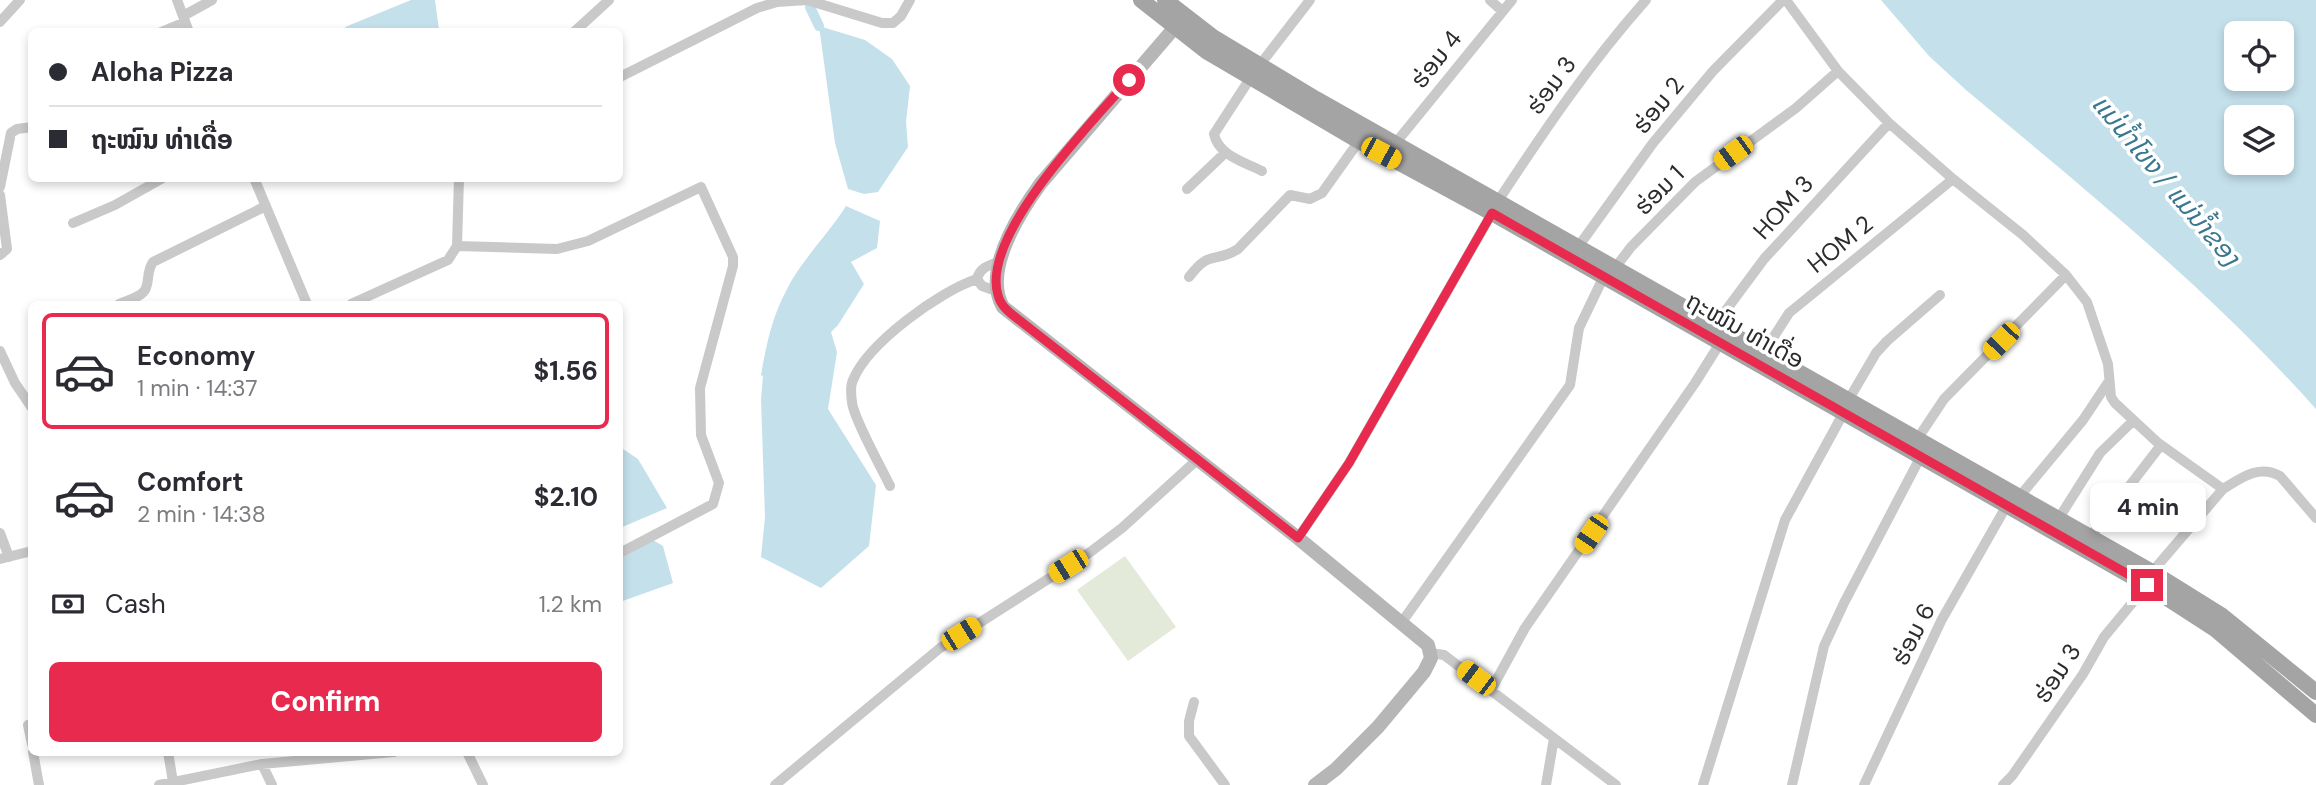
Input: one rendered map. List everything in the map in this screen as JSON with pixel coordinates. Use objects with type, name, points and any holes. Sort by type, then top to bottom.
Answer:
[{"type":"main road","name":"ຖະໝົນ ທ່າເດື່ອ","points":[[1141,0],[1180,21],[1359,141],[1578,247],[1609,272]]},
{"type":"main road","name":"ຖະໝົນ ທ່າເດື່ອ","points":[[1165,0],[1180,21]]},
{"type":"main road","name":"ຖະໝົນ ທ່າເດື່ອ","points":[[1255,72],[1394,145],[1495,207],[1846,405],[1918,438],[2013,501],[2059,518],[2091,536],[2215,629],[2316,715]]},
{"type":"main road","name":"ຖະໝົນ ທ່າເດື່ອ","points":[[1721,333],[1764,352],[1921,456],[2013,501],[2150,579],[2221,615],[2316,692]]},
{"type":"street","points":[[0,22],[20,0]]},
{"type":"street","points":[[177,0],[186,23],[212,0]]},
{"type":"street","points":[[578,28],[609,0]]},
{"type":"street","points":[[623,76],[777,1],[807,0],[882,23],[893,23],[901,16],[910,0]]},
{"type":"street","points":[[1262,171],[1225,153],[1215,141],[1214,134],[1255,72],[1310,0]]},
{"type":"street","points":[[1490,0],[1502,10]]},
{"type":"street","name":"ຮ່ອມ 4","points":[[1394,145],[1512,0]]},
{"type":"street","name":"ຮ່ອມ 3","points":[[1298,538],[1349,463],[1495,207],[1551,120],[1610,41],[1646,0]]},
{"type":"street","points":[[1785,0],[1838,71],[1889,123],[1953,179],[1987,204],[2066,275],[2087,302],[2108,365],[2115,403],[2161,445],[2223,489]]},
{"type":"street","name":"ຮ່ອມ 2","points":[[1578,247],[1653,143],[1713,71],[1785,0]]},
{"type":"street","points":[[1180,21],[1020,211],[1000,261],[996,291],[1003,307],[1423,638],[1431,653],[1424,672],[1378,727],[1336,769],[1315,785]]},
{"type":"street","name":"ຮ່ອມ 1","points":[[1402,622],[1570,385],[1578,328],[1609,272],[1695,182],[1796,108],[1838,71]]},
{"type":"street","name":"HOM 3","points":[[1491,690],[1525,628],[1695,383],[1721,333],[1765,260],[1889,123]]},
{"type":"street","points":[[0,187],[11,133],[28,128]]},
{"type":"street","points":[[1189,277],[1200,263],[1209,257],[1233,253],[1238,249],[1290,195],[1310,199],[1322,193],[1359,141]]},
{"type":"street","points":[[1187,189],[1225,153]]},
{"type":"street","name":"HOM 2","points":[[1764,352],[1789,313],[1953,179]]},
{"type":"street","points":[[73,223],[115,205],[156,182]]},
{"type":"street","points":[[256,182],[306,301]]},
{"type":"street","points":[[358,301],[448,260],[457,246],[458,182]]},
{"type":"street","points":[[457,246],[557,249],[588,241],[698,187],[703,189],[733,257],[733,266],[700,388],[701,435],[719,483],[717,496],[713,504],[623,551]]},
{"type":"street","points":[[0,195],[8,240],[7,249],[0,255]]},
{"type":"street","points":[[125,301],[146,288],[147,270],[153,262],[266,206]]},
{"type":"street","points":[[996,291],[982,286],[977,279],[978,273],[985,267],[1000,261]]},
{"type":"street","points":[[1918,438],[1944,399],[2066,275]]},
{"type":"street","points":[[890,486],[852,406],[852,383],[865,360],[898,328],[961,284],[977,279]]},
{"type":"street","points":[[1703,785],[1785,520],[1876,353],[1940,295]]},
{"type":"street","points":[[0,351],[15,383],[28,402]]},
{"type":"street","name":"ຮ່ອມ 6","points":[[1864,785],[1941,621],[2013,501],[2083,420],[2109,382]]},
{"type":"street","points":[[2059,518],[2100,453],[2133,421]]},
{"type":"street","points":[[2091,536],[2161,445]]},
{"type":"street","points":[[1792,785],[1824,646],[1921,456]]},
{"type":"street","points":[[775,785],[940,648],[1089,553],[1122,528],[1198,459]]},
{"type":"street","points":[[2150,579],[2223,489],[2250,473],[2266,470],[2280,476],[2316,518]]},
{"type":"street","points":[[0,533],[4,558],[28,552]]},
{"type":"street","name":"ຮ່ອມ 3","points":[[2003,785],[2083,674],[2104,637],[2150,579]]},
{"type":"street","points":[[1431,653],[1444,655],[1616,785]]},
{"type":"street","points":[[1194,702],[1189,721],[1189,736],[1225,785]]},
{"type":"street","points":[[1546,785],[1554,738]]},
{"type":"street","points":[[34,756],[39,785]]},
{"type":"street","points":[[169,756],[173,782]]},
{"type":"street","points":[[159,785],[262,764],[350,756]]},
{"type":"street","points":[[469,756],[483,785]]},
{"type":"street","points":[[262,764],[272,785]]},
{"type":"green space","points":[[1125,556],[1176,627],[1128,661],[1077,590]]},
{"type":"water","points":[[411,0],[435,0],[439,28],[345,27]]},
{"type":"water","name":"แม่น้ำโขง / ແມ່ນ້ຳຂອງ","points":[[1881,0],[2316,0],[2316,409],[2191,282],[1929,56]]},
{"type":"water","points":[[819,26],[865,40],[892,59],[910,86],[906,122],[908,147],[878,192],[864,194],[848,189],[835,143]]},
{"type":"water","points":[[846,206],[880,221],[877,248],[851,262],[864,284],[831,332],[837,352],[828,409],[876,485],[869,546],[821,588],[761,557],[765,517],[761,375],[770,332],[786,291]]},
{"type":"water","points":[[623,449],[638,459],[667,508],[623,527]]},
{"type":"water","points":[[653,540],[663,546],[673,583],[623,601],[623,557]]},
{"type":"waterway","points":[[810,7],[819,26]]},
{"type":"route","points":[[1129,80],[1020,211],[1000,261],[996,291],[1003,307],[1298,538],[1349,463],[1492,213],[2147,585]]}]
